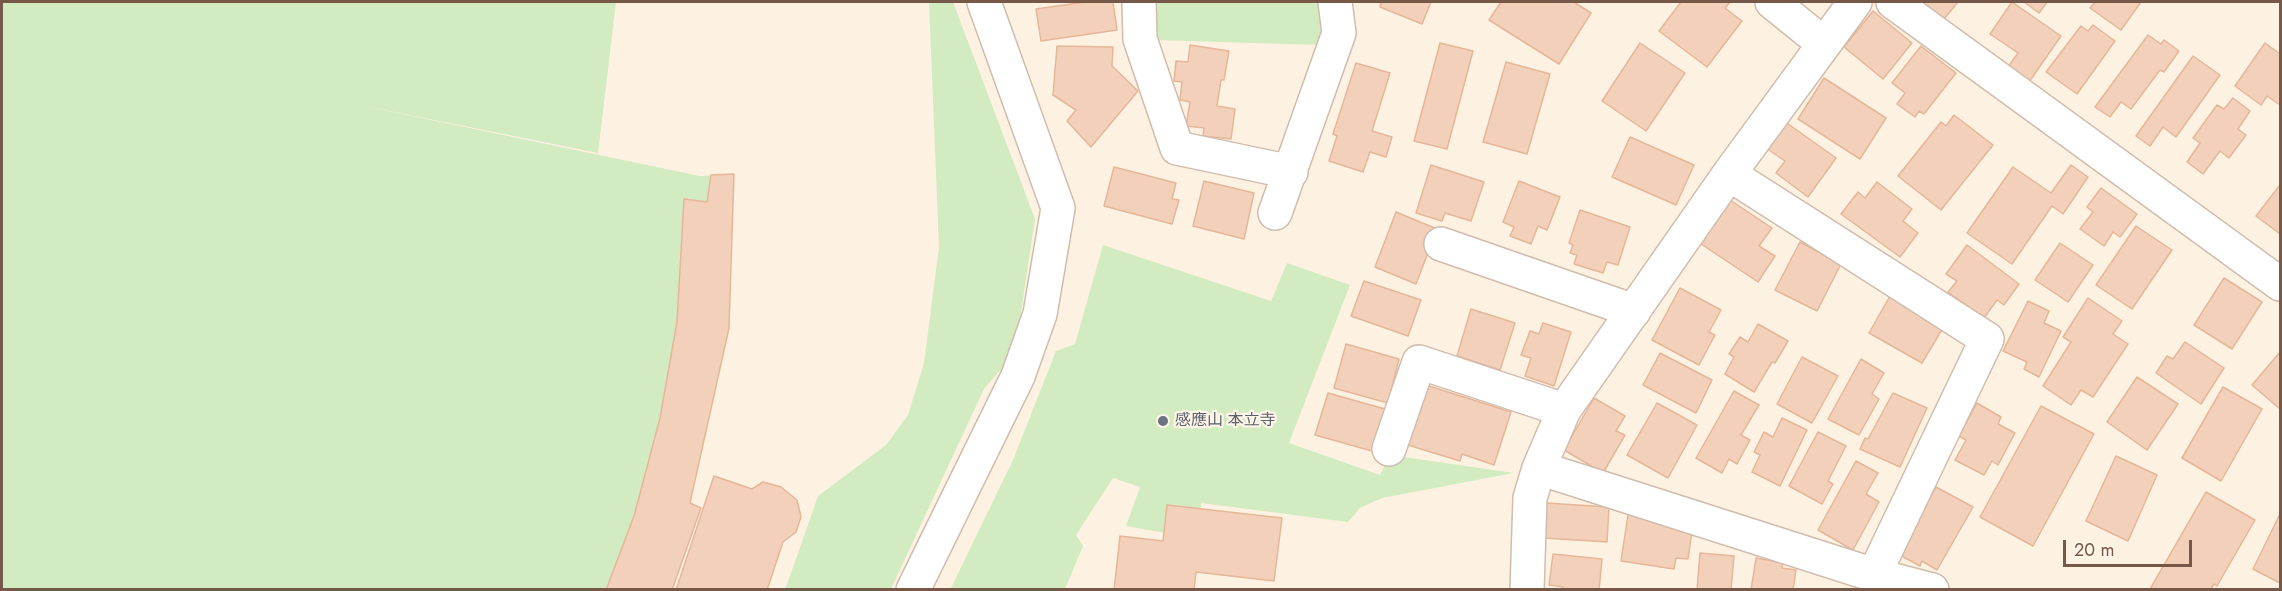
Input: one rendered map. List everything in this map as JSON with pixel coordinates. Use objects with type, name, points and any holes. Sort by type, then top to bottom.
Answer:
[{"type":"street","points":[[913,590],[1018,376],[1040,314],[1058,208],[984,2]]},
{"type":"street","points":[[1139,2],[1140,39],[1177,148],[1291,172]]},
{"type":"street","points":[[1275,213],[1339,33],[1335,2]]},
{"type":"street","points":[[1772,2],[1824,45]]},
{"type":"street","points":[[1527,590],[1530,498],[1539,468],[1564,410],[1729,174],[1855,2]]},
{"type":"street","points":[[1893,2],[2280,284]]},
{"type":"street","points":[[1729,174],[1987,339],[1874,575]]},
{"type":"street","points":[[1441,244],[1634,310]]},
{"type":"street","points":[[1389,449],[1419,362],[1564,410]]},
{"type":"street","points":[[1539,468],[1874,575],[1932,590]]},
{"type":"green space","points":[[2,2],[616,2],[598,153],[345,102],[700,176],[734,174],[729,328],[690,503],[701,508],[672,589],[2,589]]},
{"type":"green space","points":[[929,2],[953,2],[1035,219],[1015,353],[984,389],[891,589],[785,590],[818,496],[886,445],[908,415],[924,363],[939,247]]},
{"type":"green space","points":[[1153,2],[1323,2],[1325,18],[1319,45],[1154,40]]},
{"type":"green space","name":"感應山 本立寺","points":[[1103,245],[1271,301],[1287,263],[1350,285],[1289,443],[1380,475],[1390,455],[1514,473],[1382,498],[1360,508],[1348,522],[1201,503],[1199,539],[1126,526],[1140,487],[1113,478],[1076,535],[1083,546],[1065,589],[950,590],[1013,460],[1056,351],[1075,344]]},
{"type":"building","points":[[1085,2],[1113,2],[1117,30],[1041,41],[1036,9]]},
{"type":"building","points":[[1377,2],[1431,2],[1422,24],[1380,7],[1381,3]]},
{"type":"building","points":[[1501,2],[1574,2],[1591,13],[1559,64],[1489,20]]},
{"type":"building","points":[[1681,2],[1730,2],[1725,8],[1742,21],[1707,67],[1659,31]]},
{"type":"building","points":[[1921,2],[1958,2],[1944,19]]},
{"type":"building","points":[[2012,2],[2061,36],[2029,82],[2008,67],[2018,53],[1990,34]]},
{"type":"building","points":[[2024,2],[2047,2],[2039,13]]},
{"type":"building","points":[[2095,2],[2141,2],[2121,30],[2090,8]]},
{"type":"building","points":[[1873,11],[1912,43],[1883,79],[1844,47]]},
{"type":"building","points":[[2093,25],[2115,41],[2077,94],[2046,72],[2081,26],[2088,31]]},
{"type":"building","points":[[2148,35],[2161,44],[2164,40],[2179,51],[2164,72],[2160,70],[2131,109],[2121,102],[2110,117],[2095,107]]},
{"type":"building","points":[[1440,43],[1473,51],[1447,149],[1414,141]]},
{"type":"building","points":[[1640,43],[1685,73],[1646,131],[1602,101]]},
{"type":"building","points":[[2265,43],[2280,54],[2280,105],[2267,96],[2261,105],[2235,86]]},
{"type":"building","points":[[1190,45],[1229,51],[1217,106],[1235,109],[1231,139],[1203,136],[1204,128],[1186,126],[1190,102],[1180,100],[1182,82],[1174,81],[1176,61],[1188,62]]},
{"type":"building","points":[[1057,46],[1113,47],[1112,66],[1138,91],[1091,147],[1067,121],[1076,110],[1053,95]]},
{"type":"building","points":[[1921,46],[1956,73],[1924,114],[1919,111],[1915,117],[1897,104],[1905,93],[1892,83]]},
{"type":"building","points":[[2193,56],[2220,75],[2176,137],[2163,127],[2150,146],[2136,136]]},
{"type":"building","points":[[1506,62],[1550,74],[1527,154],[1483,142]]},
{"type":"building","points":[[1356,63],[1390,73],[1372,131],[1392,137],[1386,157],[1370,152],[1363,172],[1329,161],[1337,136],[1333,134]]},
{"type":"building","points":[[1824,78],[1886,118],[1860,159],[1798,119]]},
{"type":"building","points":[[2233,98],[2250,111],[2238,129],[2246,135],[2229,158],[2220,151],[2203,174],[2187,162],[2200,143],[2193,138],[2217,105],[2224,109]]},
{"type":"building","points":[[1954,115],[1993,145],[1941,210],[1898,176],[1941,122],[1946,126]]},
{"type":"building","points":[[1784,121],[1836,158],[1808,197],[1776,173],[1785,161],[1766,148]]},
{"type":"building","points":[[1630,137],[1694,165],[1676,205],[1612,177]]},
{"type":"building","points":[[1431,165],[1484,182],[1471,221],[1445,213],[1442,221],[1416,213]]},
{"type":"building","points":[[2071,165],[2088,177],[2063,214],[2052,206],[2012,264],[1967,233],[2013,167],[2051,193]]},
{"type":"building","points":[[1114,167],[1176,183],[1172,199],[1179,200],[1172,224],[1104,206]]},
{"type":"building","points":[[734,174],[729,328],[690,503],[701,508],[672,590],[606,590],[634,516],[660,418],[677,322],[684,199],[707,202],[711,175]]},
{"type":"building","points":[[1204,181],[1254,193],[1244,239],[1193,226]]},
{"type":"building","points":[[1519,181],[1560,197],[1547,230],[1538,226],[1531,244],[1510,236],[1514,227],[1503,222]]},
{"type":"building","points":[[1877,182],[1912,209],[1903,221],[1918,233],[1900,257],[1841,214],[1858,192],[1865,198]]},
{"type":"building","points":[[2280,185],[2280,234],[2256,216]]},
{"type":"building","points":[[2101,188],[2137,214],[2120,237],[2113,232],[2104,246],[2080,229],[2093,212],[2087,207]]},
{"type":"building","points":[[1730,200],[1772,228],[1759,246],[1775,256],[1758,282],[1701,244]]},
{"type":"building","points":[[1580,210],[1630,227],[1618,265],[1607,262],[1603,273],[1574,264],[1577,255],[1570,253],[1573,245],[1569,243]]},
{"type":"building","points":[[1396,212],[1437,229],[1416,284],[1375,267]]},
{"type":"building","points":[[2136,226],[2172,250],[2132,309],[2096,285]]},
{"type":"building","points":[[1800,242],[1841,264],[1817,311],[1775,290]]},
{"type":"building","points":[[2060,243],[2093,265],[2068,302],[2035,280]]},
{"type":"building","points":[[1967,245],[2019,284],[2004,305],[1997,300],[1984,318],[1948,292],[1957,281],[1946,274]]},
{"type":"building","points":[[2224,278],[2262,302],[2232,349],[2194,325]]},
{"type":"building","points":[[1364,281],[1421,300],[1408,336],[1351,316]]},
{"type":"building","points":[[1680,288],[1721,310],[1709,332],[1715,335],[1699,365],[1652,340]]},
{"type":"building","points":[[1890,296],[1944,326],[1922,363],[1869,333]]},
{"type":"building","points":[[2088,298],[2122,321],[2113,334],[2128,344],[2093,397],[2081,390],[2071,405],[2043,386],[2071,342],[2063,337]]},
{"type":"building","points":[[2028,301],[2049,311],[2044,323],[2061,331],[2039,377],[2024,369],[2027,362],[2003,351]]},
{"type":"building","points":[[1471,309],[1515,323],[1500,370],[1457,356]]},
{"type":"building","points":[[1543,323],[1571,332],[1554,386],[1525,376],[1531,358],[1521,355],[1530,331],[1539,334]]},
{"type":"building","points":[[1758,324],[1788,341],[1754,392],[1725,374],[1734,357],[1729,354],[1740,337],[1748,342]]},
{"type":"building","points":[[2185,342],[2224,368],[2201,404],[2156,373],[2167,356],[2173,359]]},
{"type":"building","points":[[1346,344],[1399,359],[1388,403],[1334,388]]},
{"type":"building","points":[[2280,352],[2280,409],[2252,385]]},
{"type":"building","points":[[1660,353],[1712,380],[1696,413],[1643,385]]},
{"type":"building","points":[[1802,357],[1838,376],[1812,423],[1777,404]]},
{"type":"building","points":[[1861,359],[1884,373],[1872,394],[1879,399],[1859,435],[1828,419]]},
{"type":"building","points":[[2137,377],[2178,404],[2147,450],[2107,422]]},
{"type":"building","points":[[1426,385],[1511,412],[1494,465],[1462,454],[1460,461],[1408,445]]},
{"type":"building","points":[[2223,387],[2262,409],[2221,481],[2182,458]]},
{"type":"building","points":[[1734,391],[1759,405],[1741,435],[1750,440],[1737,464],[1729,459],[1722,473],[1696,458]]},
{"type":"building","points":[[1328,393],[1385,409],[1372,451],[1315,435]]},
{"type":"building","points":[[1893,393],[1927,408],[1900,467],[1860,449],[1865,438],[1868,439]]},
{"type":"building","points":[[1594,398],[1625,416],[1616,431],[1625,435],[1603,473],[1564,450]]},
{"type":"building","points":[[1657,403],[1697,425],[1668,478],[1627,455]]},
{"type":"building","points":[[1977,403],[2001,417],[1998,424],[2015,433],[1998,465],[1992,461],[1984,475],[1955,460],[1966,440],[1959,436]]},
{"type":"building","points":[[2041,406],[2094,434],[2033,546],[1980,517]]},
{"type":"building","points":[[1782,418],[1807,430],[1780,486],[1752,472],[1760,455],[1754,452],[1764,432],[1773,437]]},
{"type":"building","points":[[1818,432],[1846,446],[1828,481],[1833,484],[1822,504],[1789,486]]},
{"type":"building","points":[[2116,456],[2157,475],[2128,541],[2086,521]]},
{"type":"building","points":[[1856,461],[1878,473],[1866,494],[1879,502],[1853,550],[1818,530]]},
{"type":"building","points":[[714,476],[752,489],[763,482],[781,487],[797,500],[801,517],[796,532],[783,542],[767,590],[676,590]]},
{"type":"building","points":[[1936,487],[1973,507],[1937,570],[1922,561],[1920,566],[1898,554]]},
{"type":"building","points":[[2206,492],[2255,520],[2217,586],[2214,584],[2210,590],[2150,589]]},
{"type":"building","points":[[1546,503],[1609,507],[1607,542],[1544,538]]},
{"type":"building","points":[[1167,505],[1282,518],[1274,581],[1196,572],[1194,590],[1114,590],[1120,536],[1163,541]]},
{"type":"building","points":[[2280,514],[2280,583],[2253,569]]},
{"type":"building","points":[[1628,515],[1693,525],[1688,559],[1676,558],[1674,569],[1621,561]]},
{"type":"building","points":[[1700,553],[1734,556],[1731,590],[1697,590]]},
{"type":"building","points":[[1553,554],[1602,559],[1599,590],[1563,590],[1563,587],[1549,585]]},
{"type":"building","points":[[1756,558],[1783,563],[1782,568],[1796,570],[1793,590],[1751,590]]},
{"type":"place","name":"感應山 本立寺","points":[[1163,421]]}]
